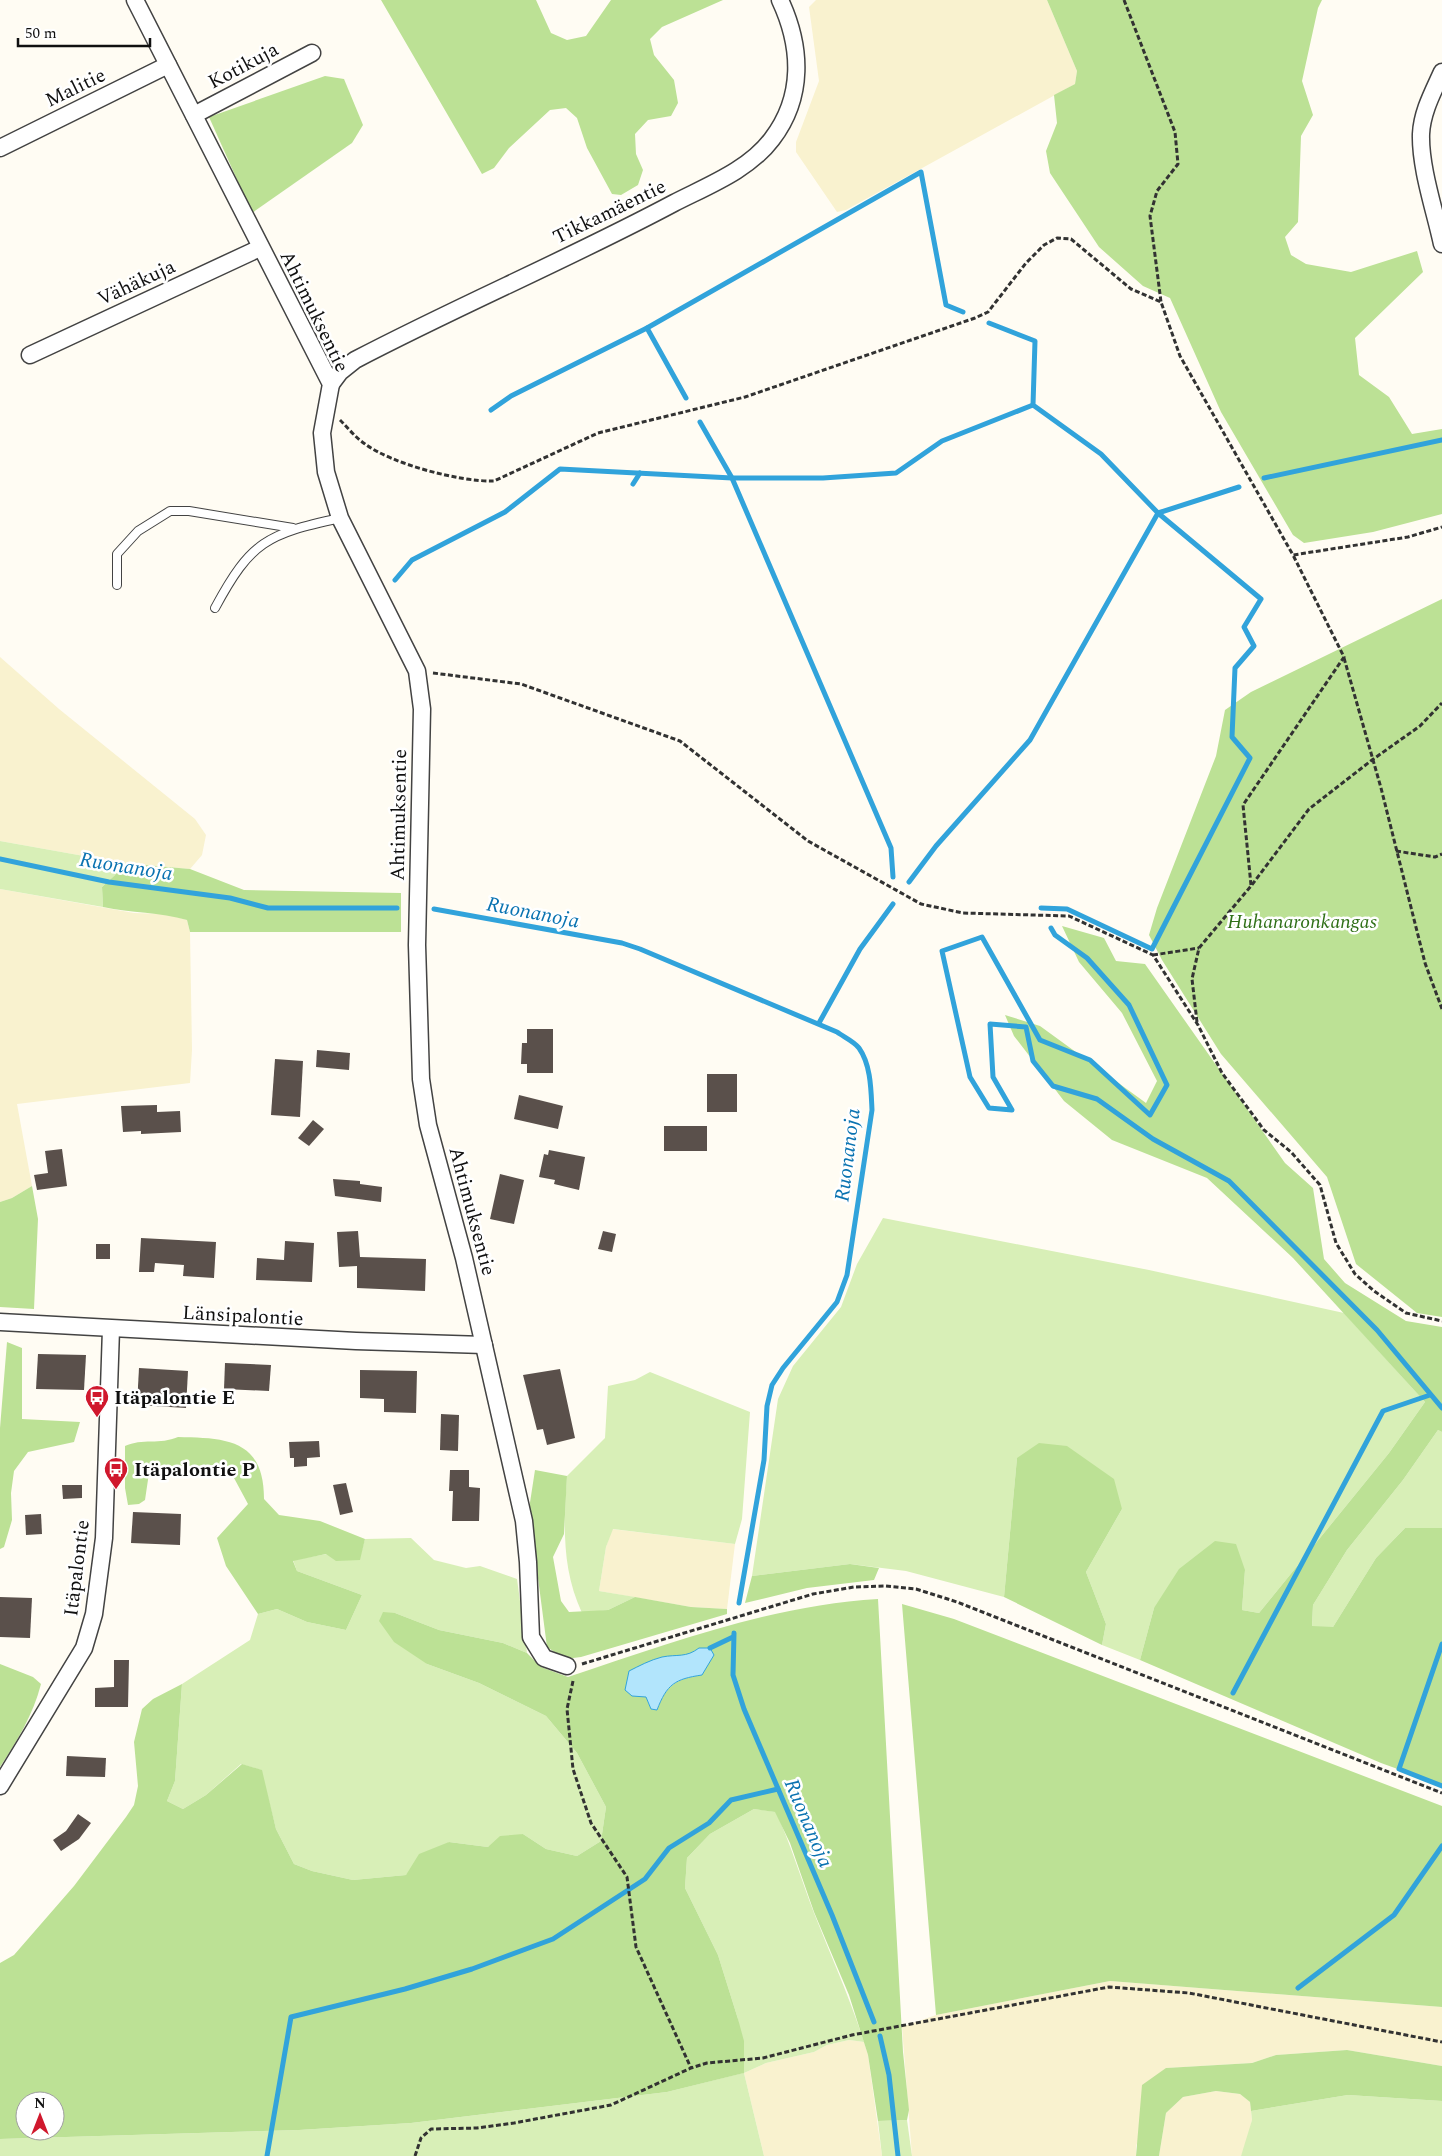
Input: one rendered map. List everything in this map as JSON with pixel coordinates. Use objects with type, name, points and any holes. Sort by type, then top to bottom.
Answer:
[{"type":"street","name":"Ahtimuksentie","points":[[135,0],[331,384],[322,433],[326,472],[340,518],[417,671],[422,709],[416,946],[421,1079],[428,1125],[464,1258],[524,1521],[531,1636],[544,1658],[572,1665]]},
{"type":"street","name":"Tikkamäentie","points":[[331,384],[340,372],[363,356],[646,218],[731,173],[755,156],[771,141],[784,123],[793,102],[797,80],[797,57],[793,36],[780,0]]},
{"type":"street","name":"Kotikuja","points":[[194,115],[312,53]]},
{"type":"street","name":"Malitie","points":[[0,148],[168,65]]},
{"type":"street","points":[[1442,72],[1427,106],[1421,134],[1424,165],[1442,244]]},
{"type":"street","name":"Vähäkuja","points":[[30,355],[260,248]]},
{"type":"street","name":"Länsipalontie","points":[[0,1322],[356,1342],[484,1345]]},
{"type":"street","name":"Itäpalontie","points":[[0,1786],[84,1648],[94,1614],[104,1538],[111,1329]]},
{"type":"lane","points":[[116,585],[117,554],[138,531],[170,511],[190,511],[293,528]]},
{"type":"lane","points":[[215,608],[226,587],[251,552],[266,540],[293,528],[340,518]]},
{"type":"path","points":[[1124,0],[1175,132],[1178,164],[1157,191],[1150,216],[1161,302],[1180,356],[1293,555],[1344,657],[1425,963],[1442,1009]]},
{"type":"path","points":[[326,407],[364,444],[390,459],[474,481],[494,481],[598,433],[745,397],[975,318],[988,312],[1026,263],[1044,245],[1057,238],[1071,239],[1131,289],[1161,302]]},
{"type":"path","points":[[1293,555],[1408,536],[1442,528]]},
{"type":"path","points":[[1251,886],[1243,805],[1344,657]]},
{"type":"path","points":[[417,671],[521,684],[680,741],[808,841],[921,904],[963,913],[1069,916],[1153,955],[1198,1025],[1222,1073],[1264,1130],[1291,1152],[1320,1184],[1336,1243],[1356,1274],[1374,1291],[1406,1313],[1442,1321]]},
{"type":"path","points":[[1198,1025],[1192,979],[1199,948],[1251,886],[1309,810],[1372,760],[1420,726],[1442,703]]},
{"type":"path","points":[[1396,851],[1435,857],[1442,854]]},
{"type":"path","points":[[1153,955],[1199,948]]},
{"type":"path","points":[[691,2068],[636,1947],[627,1877],[592,1823],[573,1769],[567,1709],[572,1665],[813,1594],[854,1587],[885,1586],[916,1589],[957,1602],[1442,1793]]},
{"type":"path","points":[[415,2156],[421,2138],[431,2129],[505,2125],[611,2105],[691,2068],[707,2063],[763,2058],[852,2035],[1109,1987],[1189,1993],[1442,2042]]},
{"type":"shaded area","points":[[816,0],[1047,0],[1077,71],[1075,84],[846,210],[837,212],[796,152],[796,142],[819,81],[809,7]]},
{"type":"shaded area","points":[[0,657],[59,709],[195,819],[206,835],[202,855],[190,869],[123,863],[0,841]]},
{"type":"shaded area","points":[[0,889],[134,913],[166,914],[187,920],[190,932],[192,1050],[190,1083],[17,1104],[32,1186],[12,1198],[0,1202]]},
{"type":"shaded area","points":[[612,1529],[735,1544],[727,1609],[691,1607],[599,1591],[606,1547]]},
{"type":"shaded area","points":[[1110,1981],[1442,2007],[1442,2066],[1347,2050],[1276,2055],[1252,2063],[1166,2068],[1136,2146],[1136,2156],[912,2156],[902,2027],[936,2015]]},
{"type":"shaded area","points":[[849,2040],[864,2042],[868,2055],[882,2156],[764,2156],[744,2073],[766,2063],[814,2052],[827,2045]]},
{"type":"shaded area","points":[[1216,2091],[1240,2094],[1250,2102],[1252,2120],[1247,2143],[1241,2156],[1159,2156],[1166,2113],[1183,2097]]},
{"type":"green space","points":[[381,0],[536,0],[551,33],[567,40],[586,36],[611,0],[723,0],[662,27],[650,39],[654,55],[674,80],[678,103],[671,116],[648,120],[635,134],[636,154],[643,170],[638,185],[621,195],[612,194],[587,148],[577,118],[566,108],[550,110],[509,148],[494,168],[482,174]]},
{"type":"green space","points":[[1047,0],[1322,0],[1318,8],[1302,81],[1313,115],[1301,136],[1298,222],[1285,237],[1291,255],[1306,264],[1351,272],[1417,251],[1423,272],[1355,338],[1359,375],[1389,397],[1412,434],[1442,429],[1442,514],[1373,532],[1304,543],[1293,535],[1221,412],[1170,298],[1143,286],[1099,247],[1050,173],[1046,151],[1057,123],[1054,95],[1075,84],[1077,71]]},
{"type":"green space","points":[[325,76],[344,79],[363,125],[352,143],[252,213],[209,117]]},
{"type":"green space","name":"Huhanaronkangas","points":[[1442,599],[1442,1317],[1417,1313],[1356,1264],[1327,1177],[1221,1054],[1162,960],[1149,935],[1157,908],[1216,756],[1225,710],[1251,692]]},
{"type":"green space","points":[[0,841],[123,863],[115,875],[102,887],[103,907],[0,889]]},
{"type":"green space","points":[[123,863],[190,869],[244,890],[401,893],[401,932],[190,932],[187,920],[166,915],[103,907],[102,887],[115,875]]},
{"type":"green space","points":[[1062,926],[1104,938],[1116,961],[1145,964],[1285,1163],[1313,1188],[1324,1259],[1345,1283],[1406,1321],[1442,1327],[1442,1432],[1438,1430],[1403,1480],[1347,1550],[1313,1605],[1312,1626],[1333,1627],[1376,1558],[1405,1528],[1442,1528],[1442,1785],[1381,1763],[1140,1660],[1154,1608],[1179,1569],[1215,1541],[1236,1544],[1245,1570],[1242,1610],[1259,1613],[1389,1453],[1425,1402],[1293,1258],[1207,1178],[1112,1140],[1064,1101],[1014,1036],[1005,1015],[1040,1026],[1146,1103],[1157,1081],[1122,1013],[1079,962]]},
{"type":"green space","points":[[32,1186],[38,1219],[34,1309],[0,1307],[0,1202],[12,1198]]},
{"type":"green space","points":[[883,1218],[1149,1270],[1344,1313],[1425,1402],[1389,1453],[1259,1613],[1242,1610],[1245,1570],[1154,1608],[1140,1660],[1102,1645],[1106,1624],[1086,1572],[1122,1509],[1017,1458],[1004,1597],[906,1571],[850,1564],[752,1576],[778,1399],[793,1366],[841,1307],[857,1264]]},
{"type":"green space","points":[[7,1342],[22,1348],[22,1419],[80,1422],[74,1442],[28,1452],[14,1471],[11,1493],[12,1520],[4,1547],[0,1549],[0,1428]]},
{"type":"green space","points":[[650,1372],[750,1412],[742,1519],[735,1544],[613,1529],[606,1547],[599,1591],[635,1597],[608,1610],[582,1613],[570,1579],[567,1562],[565,1512],[567,1476],[605,1438],[608,1386],[635,1380]]},
{"type":"green space","points":[[1438,1430],[1442,1432],[1442,1528],[1405,1528],[1376,1558],[1333,1627],[1312,1627],[1313,1605],[1347,1550],[1403,1480]]},
{"type":"green space","points":[[178,1437],[226,1441],[239,1446],[249,1453],[257,1464],[262,1479],[264,1499],[279,1515],[320,1521],[365,1539],[360,1560],[336,1561],[326,1554],[293,1561],[297,1571],[362,1595],[346,1630],[307,1622],[277,1609],[258,1614],[226,1566],[217,1538],[248,1504],[227,1465],[155,1467],[149,1473],[145,1500],[139,1504],[128,1505],[125,1488],[125,1446],[138,1442],[165,1441]]},
{"type":"green space","points":[[1039,1443],[1067,1446],[1114,1479],[1122,1509],[1086,1572],[1106,1624],[1102,1645],[1004,1597],[1017,1458]]},
{"type":"green space","points":[[535,1470],[567,1476],[564,1534],[553,1557],[561,1601],[569,1612],[608,1610],[635,1597],[691,1607],[727,1609],[727,1614],[581,1657],[565,1659],[547,1647],[529,1509]]},
{"type":"green space","points":[[411,1538],[434,1560],[466,1568],[480,1566],[517,1579],[527,1653],[503,1643],[439,1630],[395,1613],[427,1664],[479,1683],[546,1716],[577,1753],[606,1807],[601,1841],[577,1856],[546,1849],[523,1834],[488,1847],[449,1842],[406,1875],[353,1880],[312,1871],[294,1864],[276,1829],[261,1770],[241,1764],[206,1795],[183,1809],[167,1801],[175,1781],[182,1684],[250,1640],[258,1614],[277,1609],[307,1622],[346,1630],[362,1595],[297,1571],[293,1560],[327,1554],[359,1560],[365,1539]]},
{"type":"green space","points":[[850,1564],[879,1568],[874,1580],[807,1588],[745,1603],[752,1576]]},
{"type":"green space","points":[[878,1599],[903,2052],[909,2110],[907,2120],[878,2121],[868,2055],[849,1995],[814,1912],[790,1843],[775,1812],[754,1809],[710,1834],[687,1858],[685,1888],[718,1955],[744,2041],[744,2073],[667,2092],[411,2123],[299,2130],[65,2137],[65,2091],[15,2091],[15,2139],[0,2139],[0,1963],[14,1955],[74,1886],[134,1805],[138,1786],[134,1742],[142,1709],[153,1699],[182,1684],[175,1781],[167,1801],[183,1809],[206,1795],[242,1764],[262,1770],[276,1829],[294,1864],[312,1871],[353,1880],[406,1875],[419,1854],[449,1842],[488,1847],[500,1836],[523,1834],[546,1849],[577,1856],[601,1841],[606,1807],[577,1753],[546,1716],[479,1683],[427,1664],[394,1642],[379,1621],[383,1612],[395,1613],[439,1630],[503,1643],[527,1653],[541,1667],[568,1677],[682,1639],[799,1609]],"holes":[[[699,1648],[702,1675],[679,1681],[664,1695],[657,1710],[651,1709],[646,1697],[661,1658],[689,1655]]]},
{"type":"green space","points":[[902,1604],[954,1619],[1442,1806],[1442,2007],[1110,1981],[936,2015]]},
{"type":"green space","points":[[0,1664],[33,1677],[41,1684],[29,1717],[0,1767]]},
{"type":"green space","points":[[754,1809],[776,1812],[814,1913],[847,1993],[864,2042],[849,2040],[827,2045],[814,2052],[766,2063],[744,2073],[764,2156],[0,2156],[0,2139],[15,2139],[15,2141],[65,2141],[65,2137],[299,2130],[411,2123],[667,2092],[743,2073],[738,2019],[718,1955],[685,1888],[687,1858],[710,1834]]},
{"type":"green space","points":[[1347,2050],[1442,2066],[1442,2101],[1348,2095],[1251,2111],[1250,2102],[1240,2094],[1216,2091],[1183,2097],[1166,2113],[1159,2156],[1136,2156],[1142,2085],[1166,2068],[1252,2063],[1276,2055]]},
{"type":"green space","points":[[1348,2095],[1442,2101],[1442,2156],[1241,2156],[1252,2120],[1251,2111]]},
{"type":"green space","points":[[907,2120],[912,2156],[882,2156],[878,2121]]},
{"type":"water","points":[[699,1648],[710,1648],[714,1655],[702,1675],[685,1678],[673,1684],[664,1694],[657,1710],[651,1709],[646,1697],[632,1696],[625,1690],[629,1671],[658,1658],[686,1654]]},
{"type":"building","points":[[527,1029],[553,1029],[553,1073],[527,1073],[527,1064],[521,1064],[522,1043],[527,1043]]},
{"type":"building","points":[[317,1050],[350,1053],[349,1070],[316,1067]]},
{"type":"building","points":[[275,1059],[303,1061],[300,1117],[271,1115]]},
{"type":"building","points":[[707,1074],[737,1074],[737,1112],[707,1112]]},
{"type":"building","points":[[519,1095],[563,1106],[558,1129],[514,1119]]},
{"type":"building","points":[[157,1105],[157,1112],[180,1111],[181,1132],[141,1134],[141,1131],[123,1132],[121,1106]]},
{"type":"building","points":[[313,1120],[324,1129],[309,1146],[298,1138]]},
{"type":"building","points":[[664,1126],[707,1126],[707,1151],[664,1151]]},
{"type":"building","points":[[62,1149],[67,1186],[37,1190],[34,1175],[48,1173],[45,1151]]},
{"type":"building","points":[[549,1150],[585,1157],[579,1190],[554,1184],[555,1180],[539,1177],[544,1154],[548,1155]]},
{"type":"building","points":[[500,1174],[524,1180],[514,1224],[490,1219]]},
{"type":"building","points":[[333,1179],[360,1181],[360,1184],[382,1187],[381,1202],[335,1196]]},
{"type":"building","points":[[358,1231],[360,1257],[426,1259],[425,1291],[357,1288],[357,1266],[339,1267],[337,1232]]},
{"type":"building","points":[[603,1231],[616,1234],[612,1252],[598,1249]]},
{"type":"building","points":[[141,1238],[216,1242],[214,1278],[183,1276],[184,1265],[155,1263],[154,1272],[139,1272]]},
{"type":"building","points":[[285,1241],[314,1243],[312,1282],[256,1280],[257,1258],[284,1260]]},
{"type":"building","points":[[96,1244],[110,1244],[110,1259],[96,1259]]},
{"type":"building","points":[[38,1354],[86,1355],[84,1390],[36,1389]]},
{"type":"building","points":[[225,1363],[271,1365],[269,1391],[224,1389]]},
{"type":"building","points":[[139,1368],[188,1371],[186,1408],[137,1405]]},
{"type":"building","points":[[560,1369],[575,1438],[547,1445],[543,1429],[537,1430],[523,1375]]},
{"type":"building","points":[[360,1370],[417,1371],[416,1413],[384,1412],[384,1399],[360,1398]]},
{"type":"building","points":[[441,1414],[459,1415],[458,1451],[440,1450]]},
{"type":"building","points":[[319,1441],[320,1457],[307,1458],[307,1466],[294,1467],[294,1458],[290,1458],[289,1442]]},
{"type":"building","points":[[450,1470],[469,1470],[469,1487],[480,1488],[479,1521],[452,1521],[453,1491],[449,1491]]},
{"type":"building","points":[[346,1483],[353,1512],[340,1515],[333,1485]]},
{"type":"building","points":[[62,1485],[82,1485],[82,1498],[63,1499]]},
{"type":"building","points":[[133,1512],[181,1514],[180,1545],[131,1543]]},
{"type":"building","points":[[41,1514],[42,1534],[26,1535],[25,1515]]},
{"type":"building","points":[[0,1597],[32,1598],[30,1638],[0,1637]]},
{"type":"building","points":[[114,1660],[129,1660],[128,1707],[95,1707],[95,1688],[114,1687]]},
{"type":"building","points":[[67,1756],[106,1758],[105,1777],[66,1776]]},
{"type":"building","points":[[78,1814],[91,1823],[79,1839],[61,1851],[53,1840],[66,1831]]},
{"type":"waterway","points":[[491,410],[511,396],[647,328],[921,172],[946,305],[963,312]]},
{"type":"waterway","points":[[989,323],[1035,341],[1033,405],[1101,454],[1158,513],[1261,599],[1244,627],[1254,646],[1235,668],[1232,737],[1250,758],[1152,949],[1067,909],[1041,908]]},
{"type":"waterway","points":[[647,328],[686,398]]},
{"type":"waterway","points":[[395,580],[412,560],[505,512],[560,469],[732,478],[823,478],[896,473],[942,441],[1033,405]]},
{"type":"waterway","points":[[700,422],[732,478],[891,848],[893,877]]},
{"type":"waterway","points":[[1264,478],[1442,440]]},
{"type":"waterway","points":[[633,484],[640,473]]},
{"type":"waterway","points":[[909,882],[936,846],[1030,740],[1158,513],[1239,487]]},
{"type":"waterway","name":"Ruonanoja","points":[[0,859],[109,882],[230,898],[268,908],[397,908]]},
{"type":"waterway","points":[[819,1023],[860,949],[893,904]]},
{"type":"waterway","name":"Ruonanoja","points":[[434,909],[622,943],[640,949],[837,1032],[855,1044],[863,1055],[870,1078],[872,1110],[847,1275],[837,1302],[783,1368],[772,1385],[767,1406],[764,1460],[739,1603]]},
{"type":"waterway","points":[[1051,928],[1055,935],[1087,958],[1129,1005],[1167,1085],[1150,1115],[1090,1060],[1040,1040],[982,937],[942,951],[970,1077],[989,1108],[1012,1110],[993,1077],[990,1024],[1026,1027],[1033,1061],[1053,1086],[1097,1099],[1153,1139],[1229,1181],[1377,1330],[1442,1408]]},
{"type":"waterway","points":[[1233,1693],[1383,1411],[1430,1395]]},
{"type":"waterway","name":"Ruonanoja","points":[[734,1633],[733,1675],[744,1709],[832,1915],[874,2022]]},
{"type":"waterway","points":[[710,1648],[733,1637]]},
{"type":"waterway","points":[[1442,1644],[1399,1769],[1442,1786]]},
{"type":"waterway","points":[[267,2156],[291,2017],[405,1989],[472,1969],[553,1939],[645,1879],[669,1848],[709,1823],[731,1800],[778,1789]]},
{"type":"waterway","points":[[1298,1988],[1394,1915],[1442,1846]]},
{"type":"waterway","name":"Ruonanoja","points":[[880,2036],[889,2075],[898,2156]]},
{"type":"place","name":"Itäpalontie E","points":[[97,1418]]},
{"type":"place","name":"Itäpalontie P","points":[[116,1490]]}]
